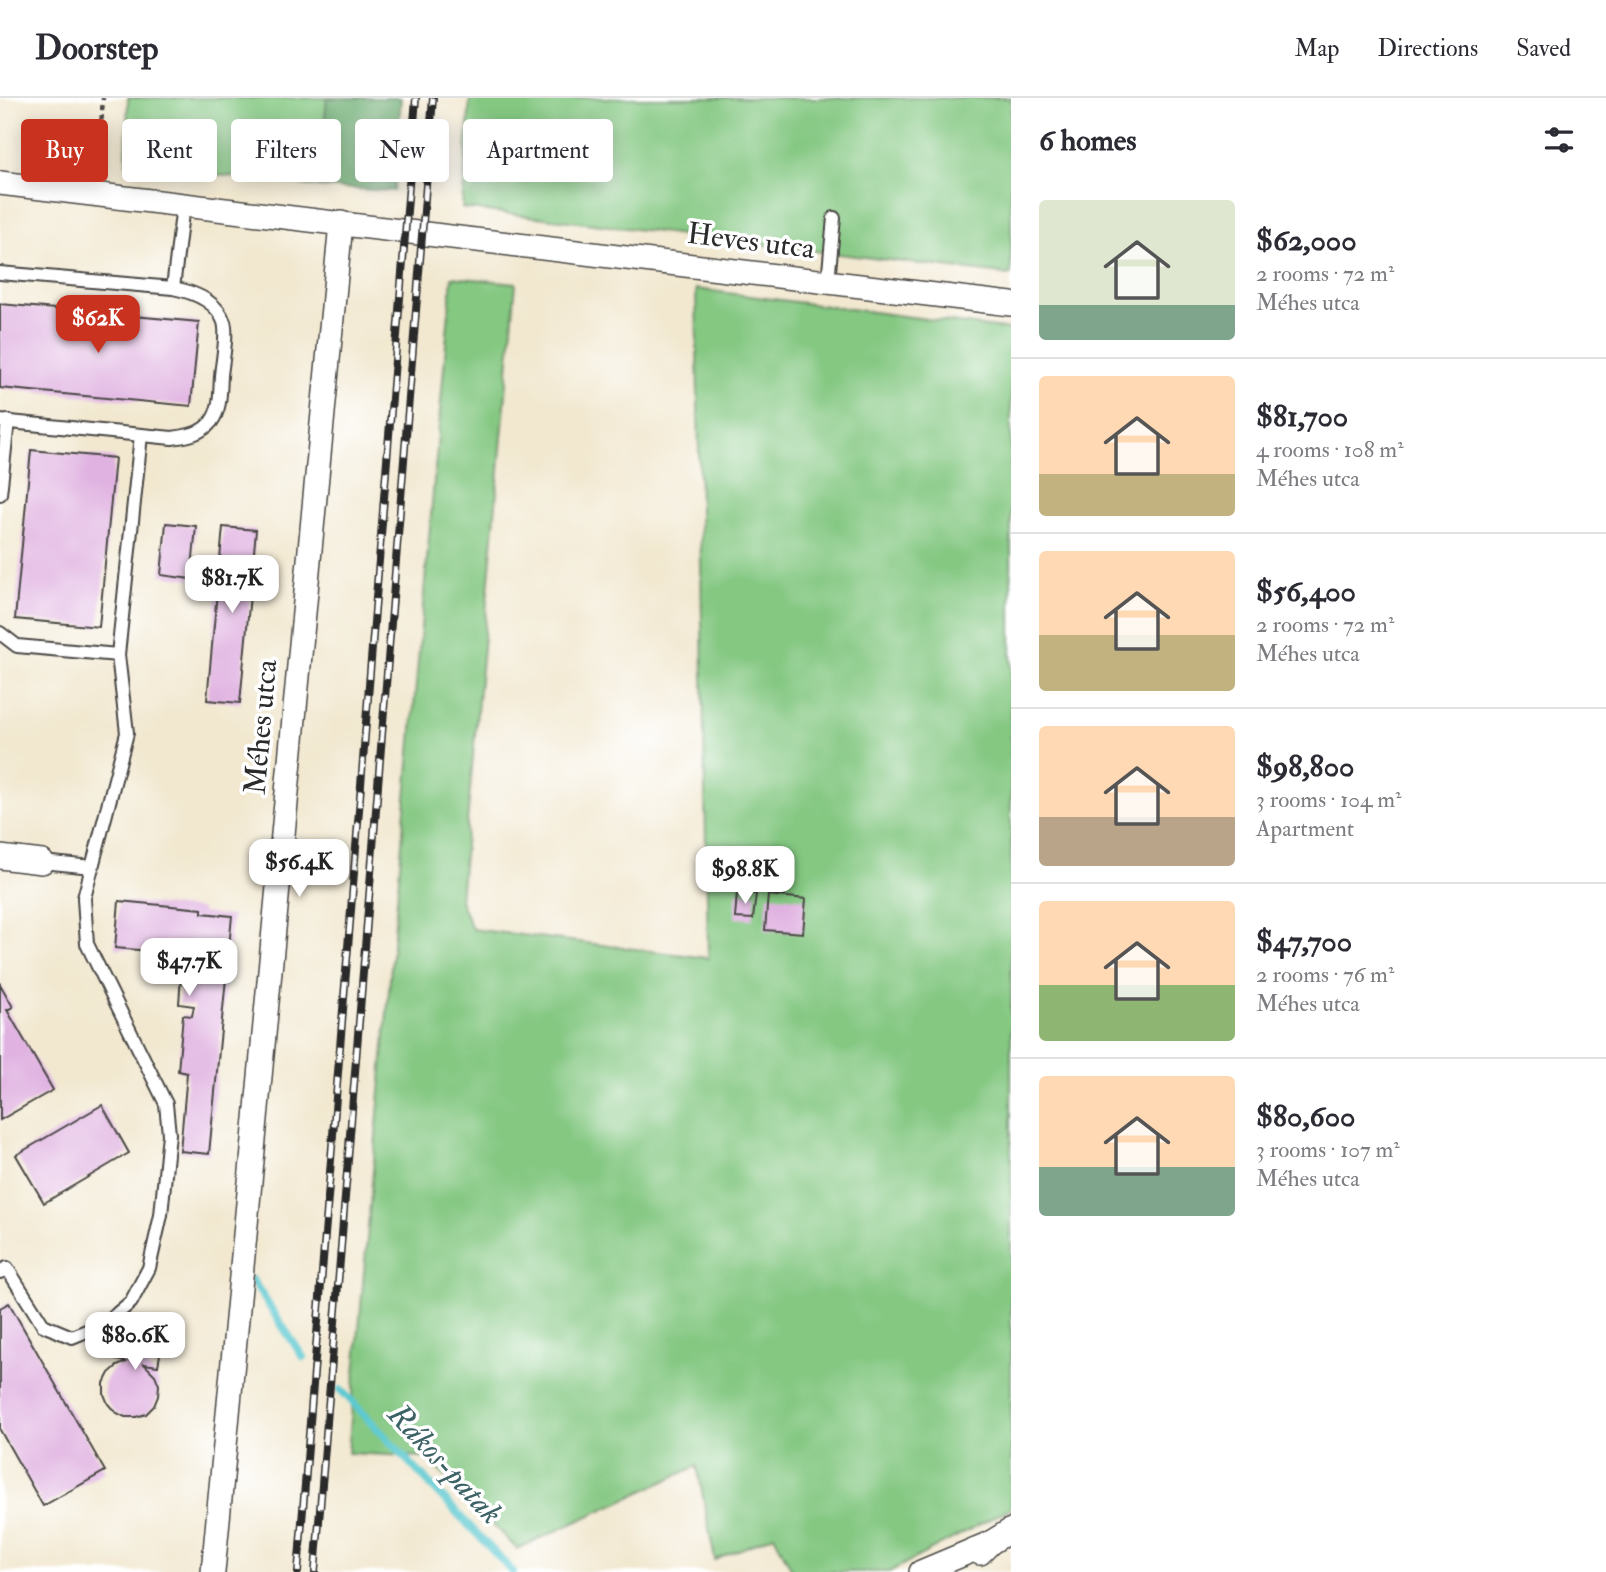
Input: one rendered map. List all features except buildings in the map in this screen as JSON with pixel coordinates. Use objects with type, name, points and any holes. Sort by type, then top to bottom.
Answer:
[{"type":"street","points":[[0,183],[341,223]]},
{"type":"street","name":"Heves utca","points":[[341,223],[1011,304]]},
{"type":"street","name":"Méhes utca","points":[[213,1572],[341,223]]},
{"type":"street","points":[[0,857],[42,862]]},
{"type":"street","points":[[920,1572],[1011,1531]]},
{"type":"street","points":[[961,1572],[989,1543]]},
{"type":"lane","points":[[173,288],[183,205]]},
{"type":"lane","points":[[828,282],[834,218]]},
{"type":"lane","points":[[0,273],[190,291],[205,299],[218,311],[225,324],[218,411],[209,424],[194,435],[172,438],[4,421],[0,494]]},
{"type":"lane","points":[[0,1272],[7,1268],[43,1325],[72,1337],[106,1323],[131,1303],[149,1268],[161,1216],[169,1134],[166,1104],[88,944],[84,898],[127,733],[118,655],[141,435]]},
{"type":"lane","points":[[0,633],[17,646],[118,655]]},
{"type":"lane","points":[[42,862],[92,867]]},
{"type":"path","points":[[96,194],[103,98]]},
{"type":"green space","points":[[128,98],[327,98],[325,119],[231,119],[231,177],[217,175],[217,119],[127,119]]},
{"type":"green space","points":[[327,98],[401,98],[399,119],[355,119],[355,182],[395,182],[394,191],[319,187],[319,182],[341,182],[341,119],[325,119]]},
{"type":"green space","points":[[470,98],[1011,98],[1011,275],[462,208],[464,182],[613,182],[613,119],[468,119]]},
{"type":"green space","points":[[277,182],[319,182],[319,187]]},
{"type":"green space","points":[[452,277],[516,283],[460,900],[472,929],[708,958],[696,289],[1011,330],[1011,1508],[889,1572],[793,1572],[774,1535],[715,1560],[697,1466],[517,1549],[426,1457],[348,1453]]},
{"type":"waterway","name":"Rákos-patak","points":[[252,1280],[303,1357]]},
{"type":"waterway","name":"Rákos-patak","points":[[341,1390],[513,1572]]},
{"type":"railway","points":[[298,1572],[416,98]]},
{"type":"railway","points":[[315,1572],[433,98]]}]
